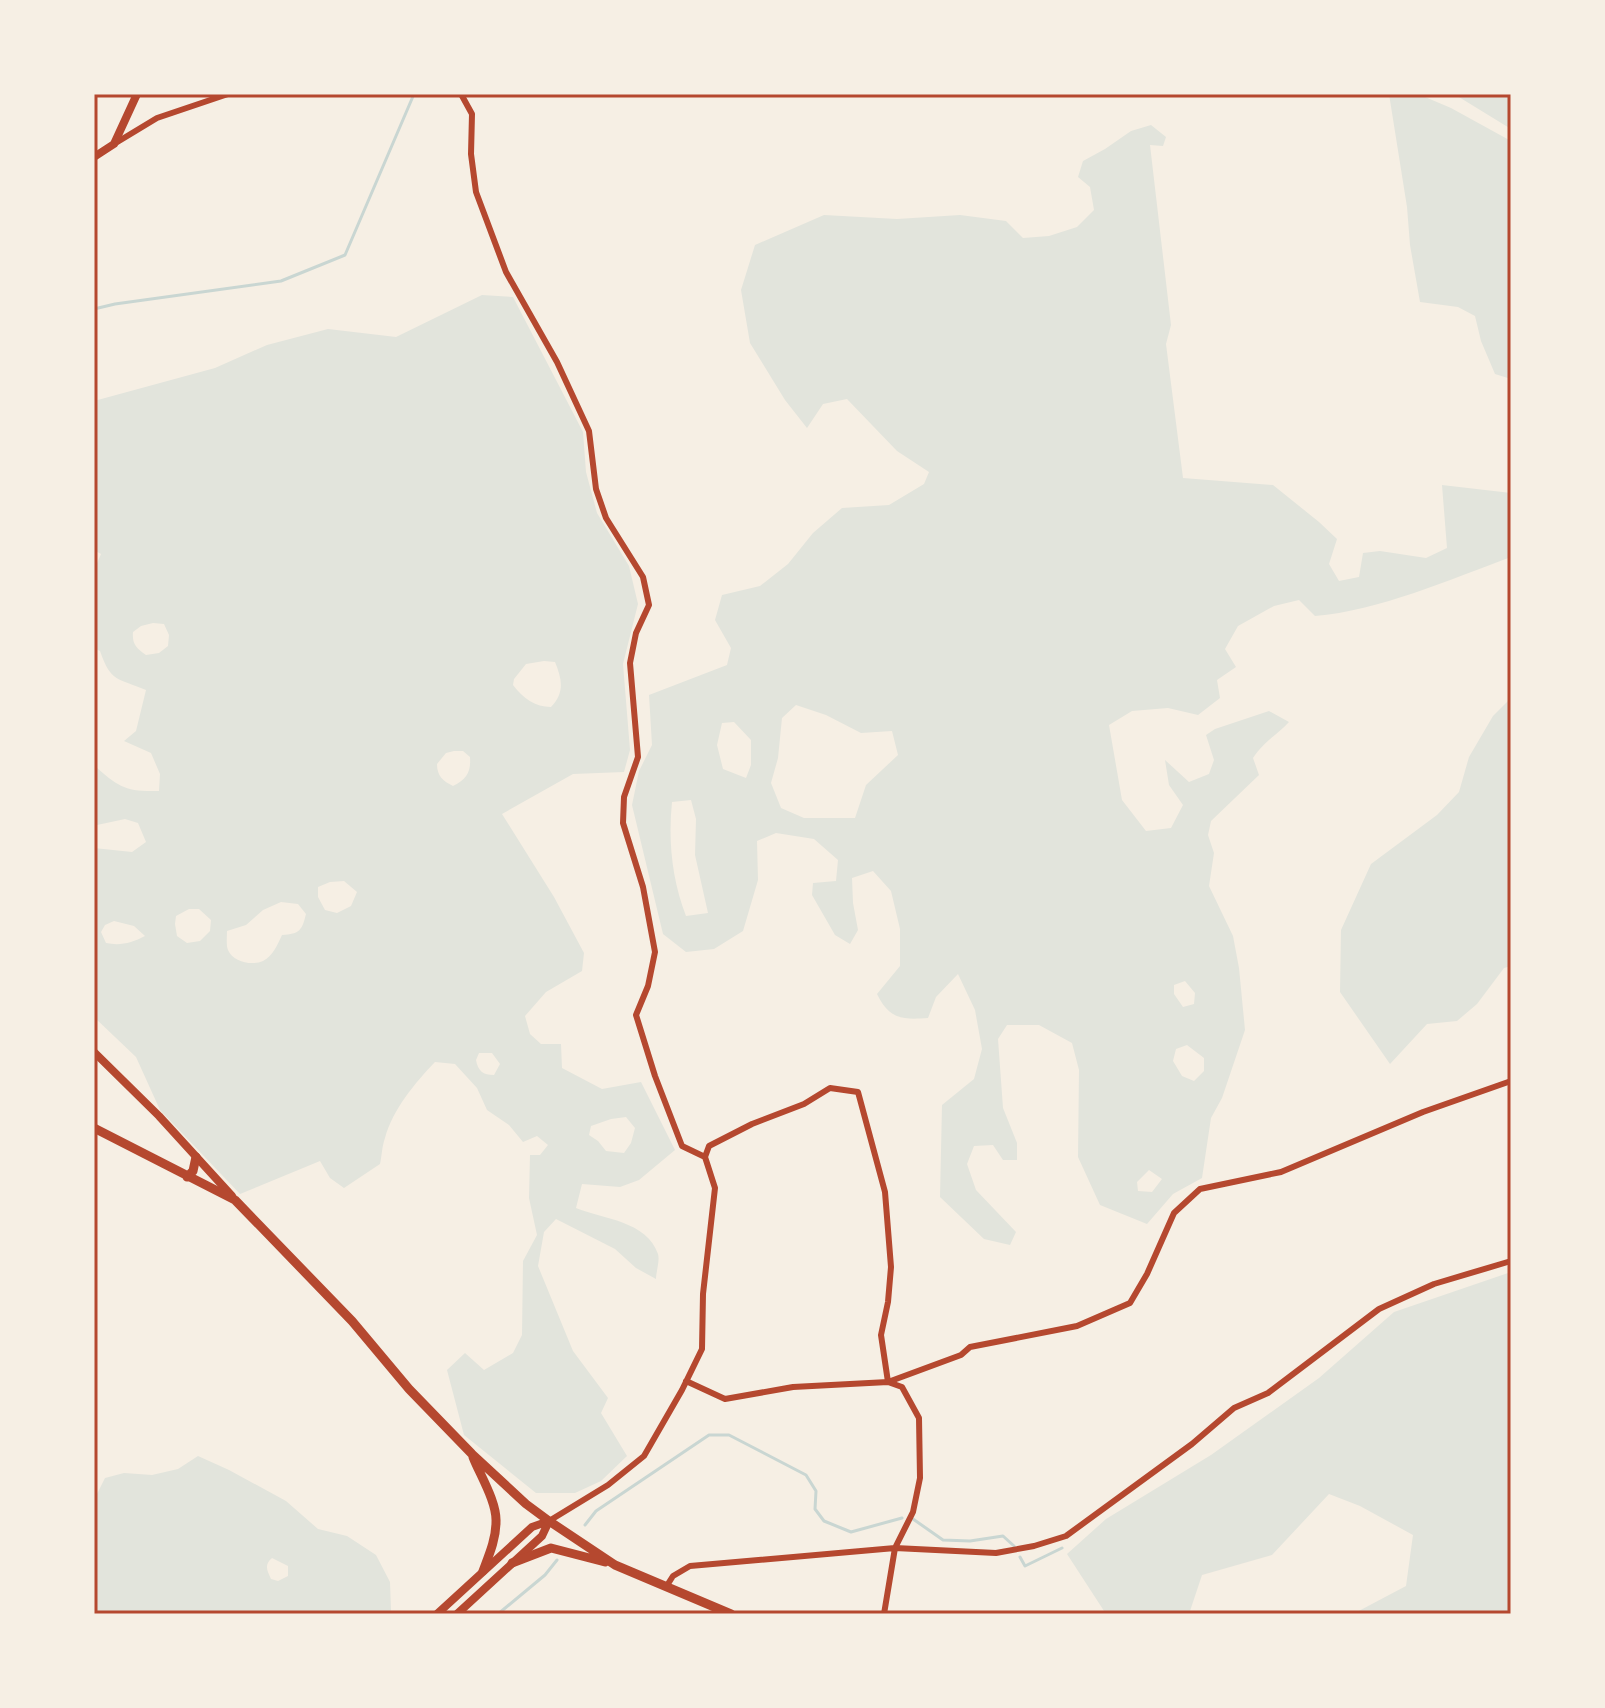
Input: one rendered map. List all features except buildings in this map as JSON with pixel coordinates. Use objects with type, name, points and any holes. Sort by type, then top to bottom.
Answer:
[{"type":"main road","points":[[94,1128],[235,1200],[352,1321],[409,1389],[472,1454],[526,1504],[615,1565]]},
{"type":"main road","points":[[187,1177],[193,1171],[196,1157]]},
{"type":"main road","points":[[472,1454],[493,1501],[497,1520],[493,1545],[483,1571]]},
{"type":"main road","points":[[512,1563],[551,1548],[615,1565],[731,1614]]},
{"type":"street","points":[[114,144],[137,94]]},
{"type":"street","points":[[94,157],[157,118],[228,94]]},
{"type":"street","points":[[461,94],[472,114],[471,154],[476,192],[506,272],[557,362],[589,431],[596,489],[606,518],[643,577],[649,605],[636,633],[630,663],[638,757],[624,797],[623,823],[643,887],[655,952],[648,986],[636,1015],[682,1146],[705,1157]]},
{"type":"street","points":[[94,1052],[159,1116],[235,1200]]},
{"type":"street","points":[[686,1381],[725,1399],[793,1387],[888,1382],[961,1355],[970,1347],[1077,1326],[1130,1303],[1147,1274],[1174,1213],[1200,1189],[1281,1172],[1423,1112],[1511,1081]]},
{"type":"street","points":[[437,1614],[532,1527],[549,1521],[608,1485],[644,1456],[702,1349],[703,1294],[715,1188],[705,1157],[709,1146],[752,1124],[804,1104],[830,1088],[858,1092],[885,1192],[891,1267],[881,1335],[888,1382]]},
{"type":"street","points":[[666,1587],[673,1576],[690,1566],[895,1548],[996,1553],[1066,1536],[1192,1444],[1234,1408],[1268,1393],[1379,1309],[1434,1284],[1511,1261]]},
{"type":"street","points":[[884,1614],[895,1548],[913,1512],[920,1478],[919,1418],[902,1387],[888,1382]]},
{"type":"street","points":[[457,1614],[542,1536],[549,1521]]},
{"type":"shaded area","points":[[1389,94],[1418,94],[1511,141],[1511,379],[1495,374],[1481,341],[1475,316],[1458,307],[1420,302]]},
{"type":"shaded area","points":[[1454,94],[1511,94],[1511,129]]},
{"type":"shaded area","points":[[1151,125],[1166,137],[1163,146],[1150,145],[1171,325],[1166,344],[1183,478],[1273,485],[1337,539],[1329,564],[1339,581],[1359,577],[1363,553],[1380,551],[1426,558],[1447,548],[1442,485],[1511,493],[1511,557],[1364,608],[1315,616],[1299,600],[1274,606],[1238,626],[1225,649],[1236,667],[1217,680],[1220,698],[1198,715],[1168,708],[1132,711],[1109,725],[1122,800],[1146,831],[1171,828],[1183,805],[1169,785],[1165,760],[1189,782],[1209,774],[1214,760],[1206,735],[1215,729],[1269,711],[1289,722],[1257,752],[1253,758],[1259,775],[1211,821],[1208,835],[1214,853],[1209,886],[1233,936],[1245,1030],[1222,1098],[1211,1118],[1202,1178],[1173,1194],[1147,1224],[1100,1205],[1078,1157],[1079,1070],[1072,1043],[1039,1025],[1007,1025],[998,1039],[1003,1108],[1017,1143],[1017,1160],[1003,1160],[993,1145],[974,1146],[967,1164],[976,1190],[1016,1232],[1010,1245],[984,1239],[940,1197],[942,1105],[974,1079],[982,1049],[975,1010],[958,974],[936,997],[928,1018],[897,1016],[886,1009],[877,994],[900,966],[900,929],[891,891],[873,871],[852,878],[858,930],[850,944],[835,935],[812,895],[813,883],[836,881],[838,860],[814,839],[776,833],[757,841],[758,880],[743,931],[714,949],[686,952],[663,934],[632,805],[639,771],[652,745],[649,695],[727,665],[731,648],[715,620],[722,595],[760,586],[788,564],[813,533],[842,508],[889,505],[924,484],[929,472],[897,451],[847,399],[823,404],[807,428],[785,400],[750,343],[741,290],[755,245],[824,215],[897,219],[960,215],[1006,221],[1023,238],[1049,236],[1077,227],[1094,210],[1090,187],[1078,177],[1083,161],[1131,131]],"holes":[[[796,705],[826,715],[861,733],[892,731],[898,755],[866,785],[855,818],[804,818],[781,808],[771,783],[778,758],[782,718]],[[734,722],[751,740],[751,765],[746,778],[723,769],[717,745],[722,723]],[[691,800],[696,819],[695,855],[708,913],[686,916],[674,874],[672,802]],[[1185,981],[1195,993],[1194,1004],[1183,1007],[1174,994],[1174,985]],[[1187,1045],[1204,1058],[1204,1071],[1194,1081],[1182,1076],[1173,1061],[1176,1049]],[[1149,1170],[1162,1179],[1152,1192],[1138,1191],[1137,1182]]]},
{"type":"shaded area","points":[[482,295],[513,297],[583,432],[586,472],[597,513],[629,566],[638,604],[623,664],[630,750],[624,772],[573,774],[502,814],[554,897],[584,953],[582,971],[546,992],[525,1016],[530,1034],[541,1044],[561,1044],[562,1068],[602,1089],[641,1082],[675,1150],[639,1180],[620,1187],[582,1184],[576,1208],[623,1223],[644,1234],[658,1254],[656,1279],[636,1268],[615,1249],[556,1219],[544,1232],[538,1266],[573,1351],[608,1398],[601,1413],[627,1456],[601,1481],[575,1493],[536,1493],[464,1435],[447,1370],[465,1353],[484,1370],[513,1353],[522,1335],[523,1261],[537,1235],[529,1198],[530,1155],[540,1155],[548,1145],[537,1136],[523,1142],[509,1125],[487,1110],[477,1088],[455,1064],[435,1062],[412,1088],[393,1117],[380,1164],[344,1188],[330,1178],[320,1161],[240,1194],[160,1110],[136,1057],[94,1017],[94,848],[132,852],[146,842],[138,823],[125,819],[97,825],[94,765],[116,783],[130,789],[159,791],[160,774],[151,753],[124,741],[136,731],[146,690],[112,674],[100,651],[94,648],[94,570],[101,554],[94,550],[94,401],[215,368],[267,345],[328,329],[396,337]],"holes":[[[164,624],[169,635],[168,646],[159,653],[146,655],[135,645],[133,632],[141,626]],[[555,662],[561,680],[559,696],[551,707],[540,705],[521,694],[513,685],[526,664]],[[454,751],[463,751],[470,757],[467,774],[453,786],[441,778],[437,764],[446,753]],[[344,881],[357,892],[351,906],[337,913],[325,910],[318,897],[318,887]],[[281,902],[298,904],[306,914],[299,930],[282,935],[272,953],[259,962],[238,960],[228,950],[227,931],[246,925],[263,910]],[[189,909],[199,909],[211,920],[210,931],[200,941],[187,943],[177,936],[176,916]],[[114,921],[134,926],[145,936],[126,943],[111,944],[106,943],[101,932],[105,925]],[[479,1053],[492,1053],[500,1064],[494,1075],[484,1073],[476,1060]],[[626,1117],[635,1128],[624,1153],[606,1151],[589,1135],[591,1126],[611,1119]]]},
{"type":"shaded area","points":[[1511,698],[1511,966],[1504,968],[1477,1004],[1457,1021],[1427,1024],[1390,1064],[1340,992],[1341,930],[1371,864],[1437,815],[1459,792],[1469,757],[1493,716]]},
{"type":"shaded area","points":[[1511,1272],[1511,1614],[1353,1614],[1406,1586],[1413,1535],[1360,1506],[1329,1494],[1272,1555],[1202,1575],[1189,1614],[1106,1614],[1067,1554],[1106,1519],[1211,1455],[1319,1378],[1394,1312]]},
{"type":"shaded area","points":[[198,1456],[286,1501],[318,1529],[347,1536],[376,1555],[390,1582],[391,1610],[388,1614],[94,1614],[94,1500],[105,1478],[124,1473],[152,1475],[178,1469]],"holes":[[[272,1558],[288,1566],[288,1576],[278,1581],[271,1579],[267,1565]]]},
{"type":"waterway","points":[[94,309],[281,281],[345,255],[414,94]]},
{"type":"waterway","points":[[585,1525],[596,1511],[709,1435],[729,1435],[806,1475],[816,1491],[815,1509],[824,1521],[851,1532],[902,1518]]},
{"type":"waterway","points":[[913,1519],[943,1540],[970,1541],[1003,1536],[1014,1546]]},
{"type":"waterway","points":[[1020,1557],[1025,1566],[1062,1548]]},
{"type":"waterway","points":[[498,1614],[545,1575],[557,1560]]}]
